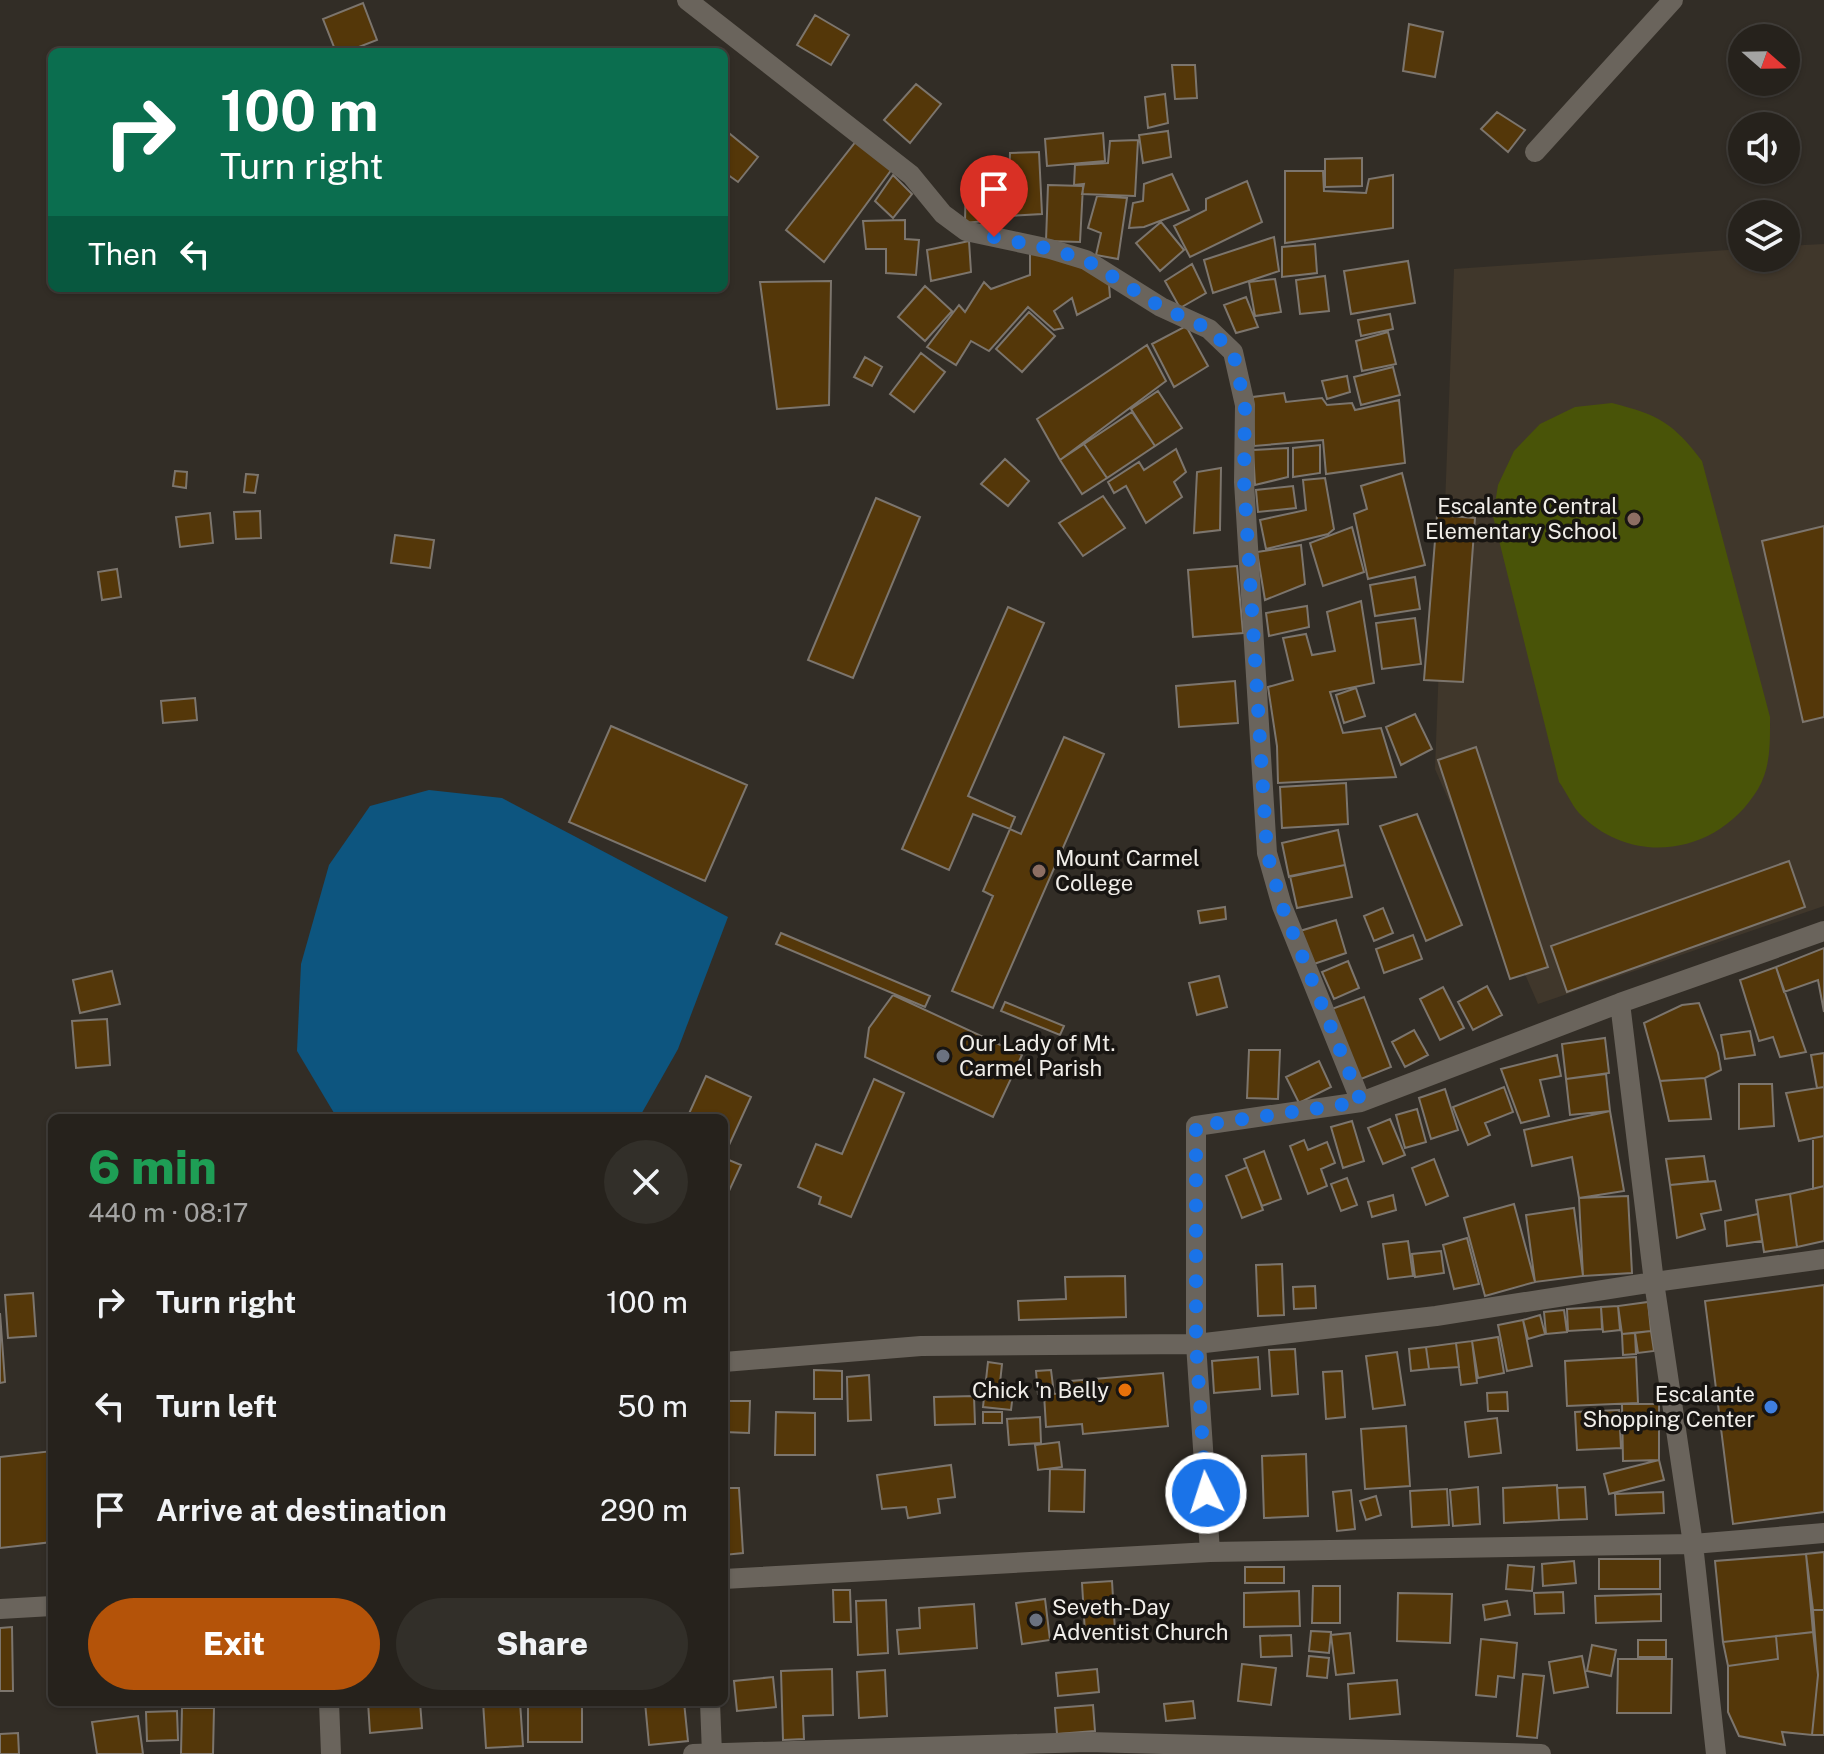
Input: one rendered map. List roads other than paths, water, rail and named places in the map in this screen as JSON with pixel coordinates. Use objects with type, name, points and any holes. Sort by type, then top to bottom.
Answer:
[{"type":"street","points":[[687,0],[911,175],[943,214],[966,231],[1086,260],[1161,307],[1209,329],[1233,352],[1245,405],[1244,482],[1267,853],[1282,906],[1361,1102]]},
{"type":"street","points":[[1535,152],[1673,0]]},
{"type":"street","points":[[1210,1552],[1196,1344],[1196,1126],[1361,1102],[1620,1003],[1824,931]]},
{"type":"street","points":[[1620,1003],[1654,1282],[1693,1544],[1716,1754]]},
{"type":"street","points":[[728,1362],[921,1346],[1196,1344],[1436,1316],[1824,1259]]},
{"type":"street","points":[[728,1579],[1210,1552],[1693,1544],[1824,1533]]},
{"type":"street","points":[[0,1609],[48,1606]]},
{"type":"street","points":[[329,1706],[331,1754]]},
{"type":"street","points":[[710,1706],[706,1753],[1088,1742],[1541,1754]]},
{"type":"water","points":[[429,790],[502,798],[728,917],[678,1049],[641,1114],[335,1114],[297,1051],[301,964],[329,865],[370,806]]},
{"type":"place","name":"Escalante Central Elementary School","points":[[1634,519]]},
{"type":"place","name":"Mount Carmel College","points":[[1039,871]]},
{"type":"place","name":"Our Lady of Mt. Carmel Parish","points":[[943,1056]]},
{"type":"place","name":"Chick 'n Belly","points":[[1125,1390]]},
{"type":"place","name":"Escalante Shopping Center","points":[[1771,1407]]},
{"type":"place","name":"Seveth-Day Adventist Church","points":[[1036,1620]]}]
